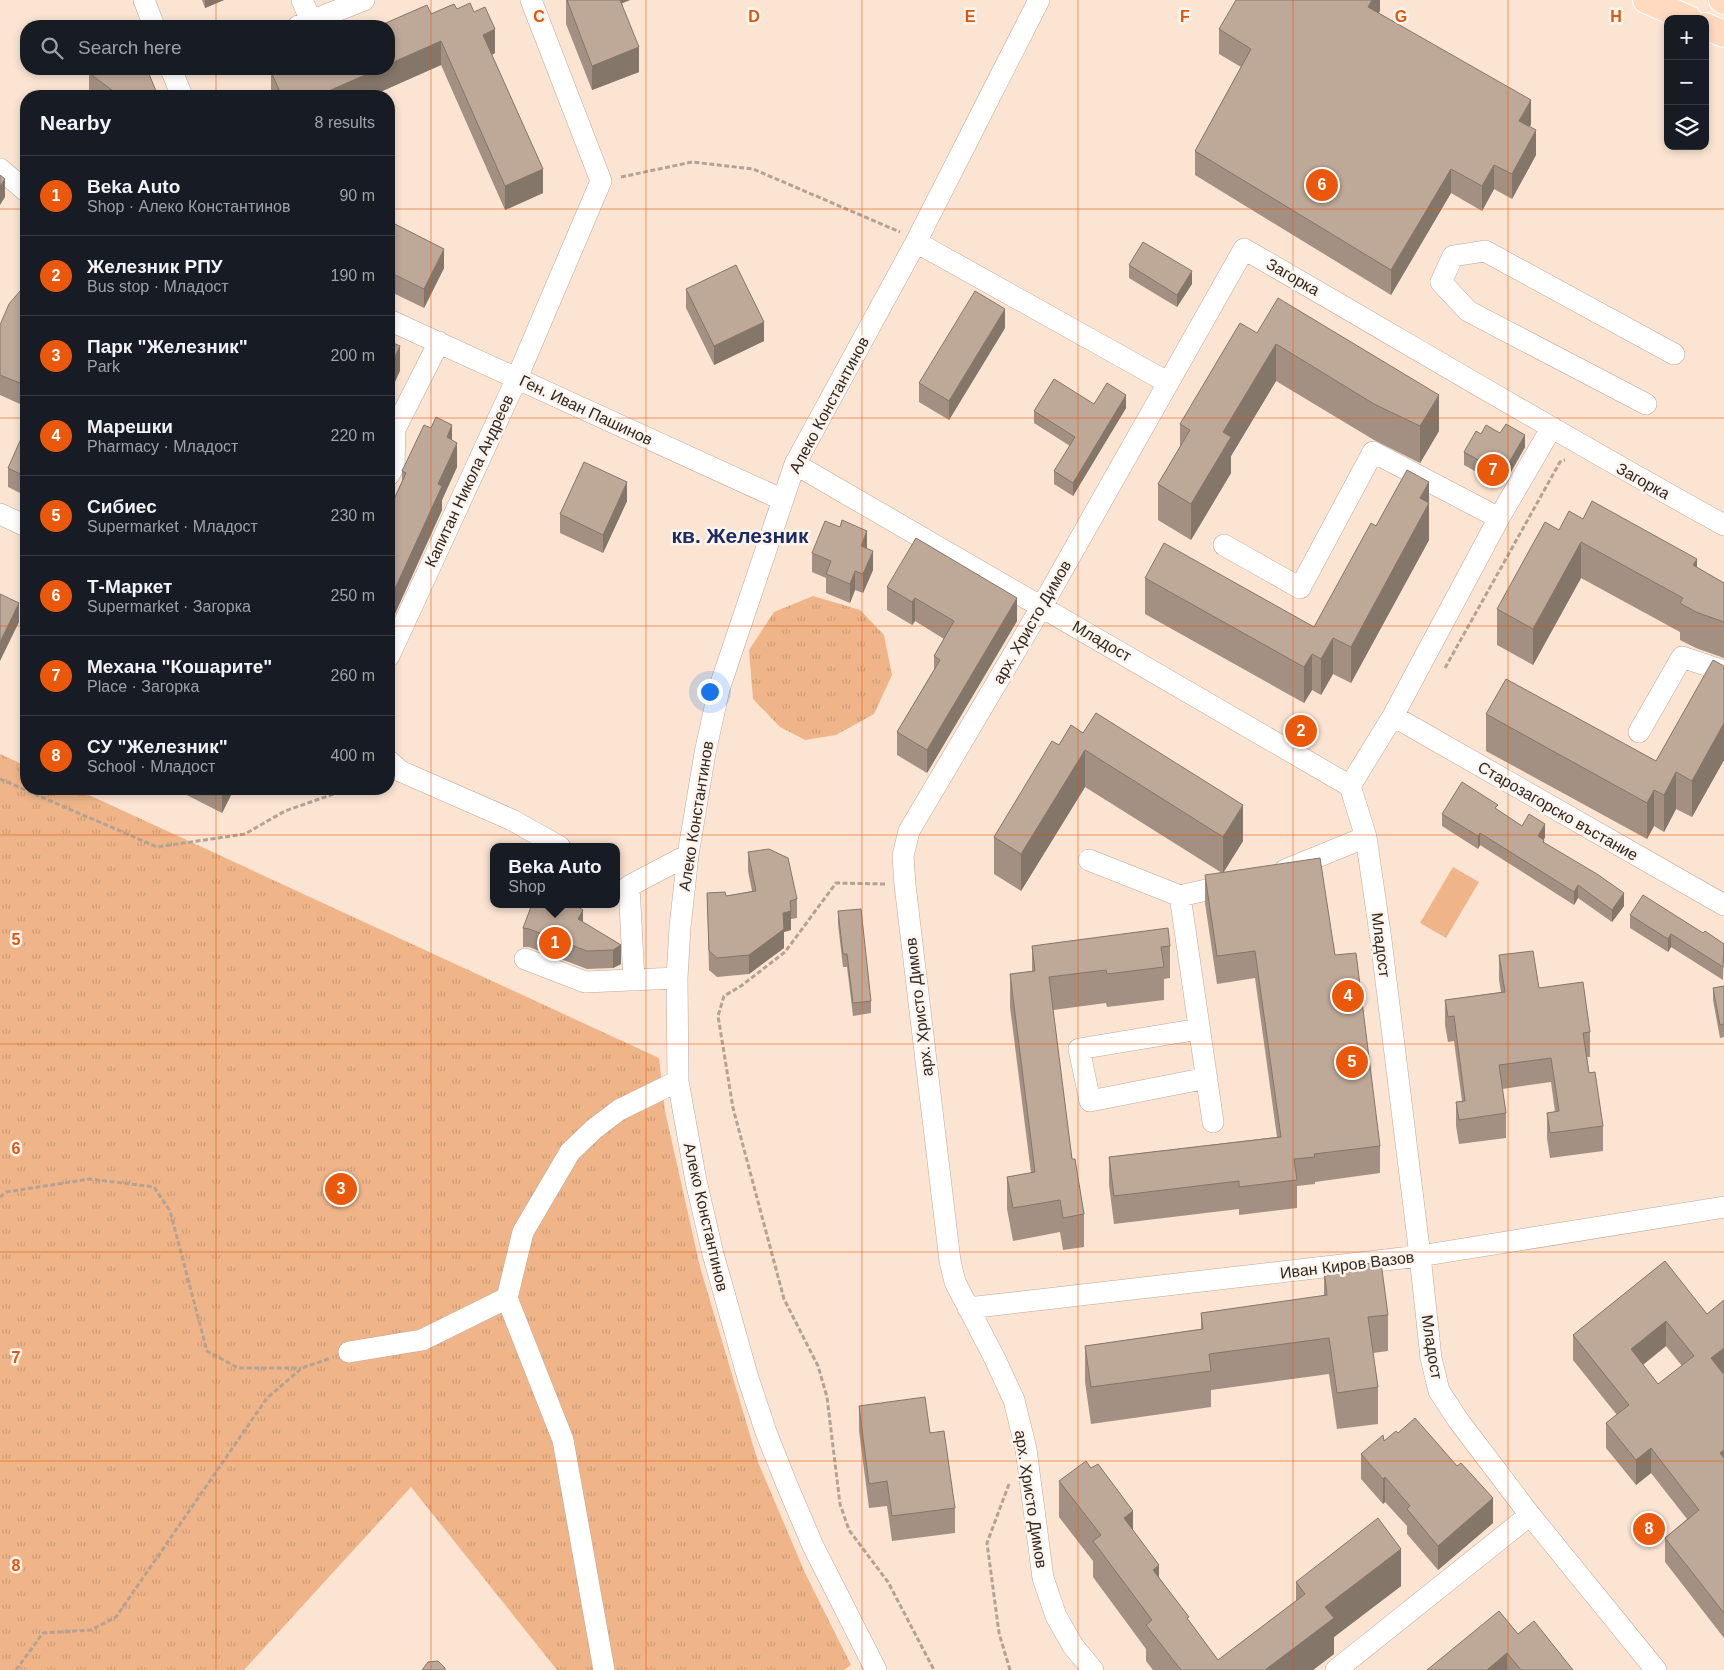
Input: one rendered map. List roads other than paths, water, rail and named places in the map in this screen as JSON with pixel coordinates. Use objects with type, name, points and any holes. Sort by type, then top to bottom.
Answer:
[{"type":"main road","points":[[1646,0],[1680,15]]},
{"type":"main road","points":[[1709,28],[1724,34]]},
{"type":"street","points":[[144,0],[152,20]]},
{"type":"street","points":[[302,0],[304,20]]},
{"type":"street","points":[[314,20],[364,0]]},
{"type":"street","name":"Капитан Никола Андреев","points":[[395,643],[517,378],[601,181],[531,0]]},
{"type":"street","name":"Алеко Константинов","points":[[876,1670],[813,1546],[766,1432],[733,1327],[713,1254],[696,1181],[678,1081],[676,978],[680,927],[688,855],[705,753],[719,689],[795,464],[916,242],[1039,0]]},
{"type":"street","points":[[179,75],[181,90]]},
{"type":"street","points":[[0,169],[20,186]]},
{"type":"street","points":[[916,242],[1167,382]]},
{"type":"street","name":"Загорка","points":[[1167,382],[1244,249],[1552,427],[1612,464],[1724,525]]},
{"type":"street","points":[[1646,404],[1468,311],[1441,282],[1453,256],[1485,251],[1674,354]]},
{"type":"street","name":"Ген. Иван Пашинов","points":[[395,323],[782,500]]},
{"type":"street","points":[[395,425],[439,342]]},
{"type":"street","name":"арх. Христо Димов","points":[[1093,1670],[1073,1646],[1056,1616],[1042,1578],[1026,1449],[1014,1400],[955,1282],[950,1261],[905,885],[904,856],[909,831],[1042,606],[1167,382]]},
{"type":"street","points":[[1350,786],[1392,716],[1498,518],[1552,427]]},
{"type":"street","points":[[1224,545],[1300,588],[1373,452],[1498,518]]},
{"type":"street","name":"Младост","points":[[795,464],[1350,786],[1366,837],[1381,940],[1431,1358],[1439,1390],[1458,1420],[1530,1515],[1656,1670]]},
{"type":"street","points":[[0,514],[20,523]]},
{"type":"street","points":[[1639,732],[1682,657],[1724,671]]},
{"type":"street","name":"Старозагорско въстание","points":[[1392,716],[1723,903]]},
{"type":"street","points":[[395,766],[400,771],[512,820],[553,843]]},
{"type":"street","points":[[1089,860],[1180,896],[1260,877],[1366,837]]},
{"type":"street","points":[[634,980],[622,882],[688,855]]},
{"type":"street","points":[[1180,896],[1213,1122]]},
{"type":"street","points":[[525,959],[585,982],[676,978]]},
{"type":"street","points":[[1199,1029],[1079,1049],[1090,1101],[1207,1078]]},
{"type":"street","points":[[604,1670],[562,1440],[507,1298],[523,1232],[570,1152],[594,1129],[620,1110],[678,1081]]},
{"type":"street","name":"Иван Киров Вазов","points":[[968,1308],[1420,1256],[1724,1207]]},
{"type":"street","points":[[349,1352],[422,1340],[507,1298]]},
{"type":"street","points":[[1336,1670],[1530,1515]]},
{"type":"place","name":"Т-Маркет","points":[[1322,185]]},
{"type":"place","name":"Механа \"Кошарите\"","points":[[1493,470]]},
{"type":"place","name":"Железник РПУ","points":[[1301,731]]},
{"type":"place","name":"Beka Auto","points":[[555,943]]},
{"type":"place","name":"Марешки","points":[[1348,996]]},
{"type":"place","name":"Сибиес","points":[[1352,1062]]},
{"type":"place","name":"Парк \"Железник\"","points":[[341,1189]]},
{"type":"place","name":"СУ \"Железник\"","points":[[1649,1529]]},
{"type":"district","name":"кв. Железник","points":[[740,535]]}]
